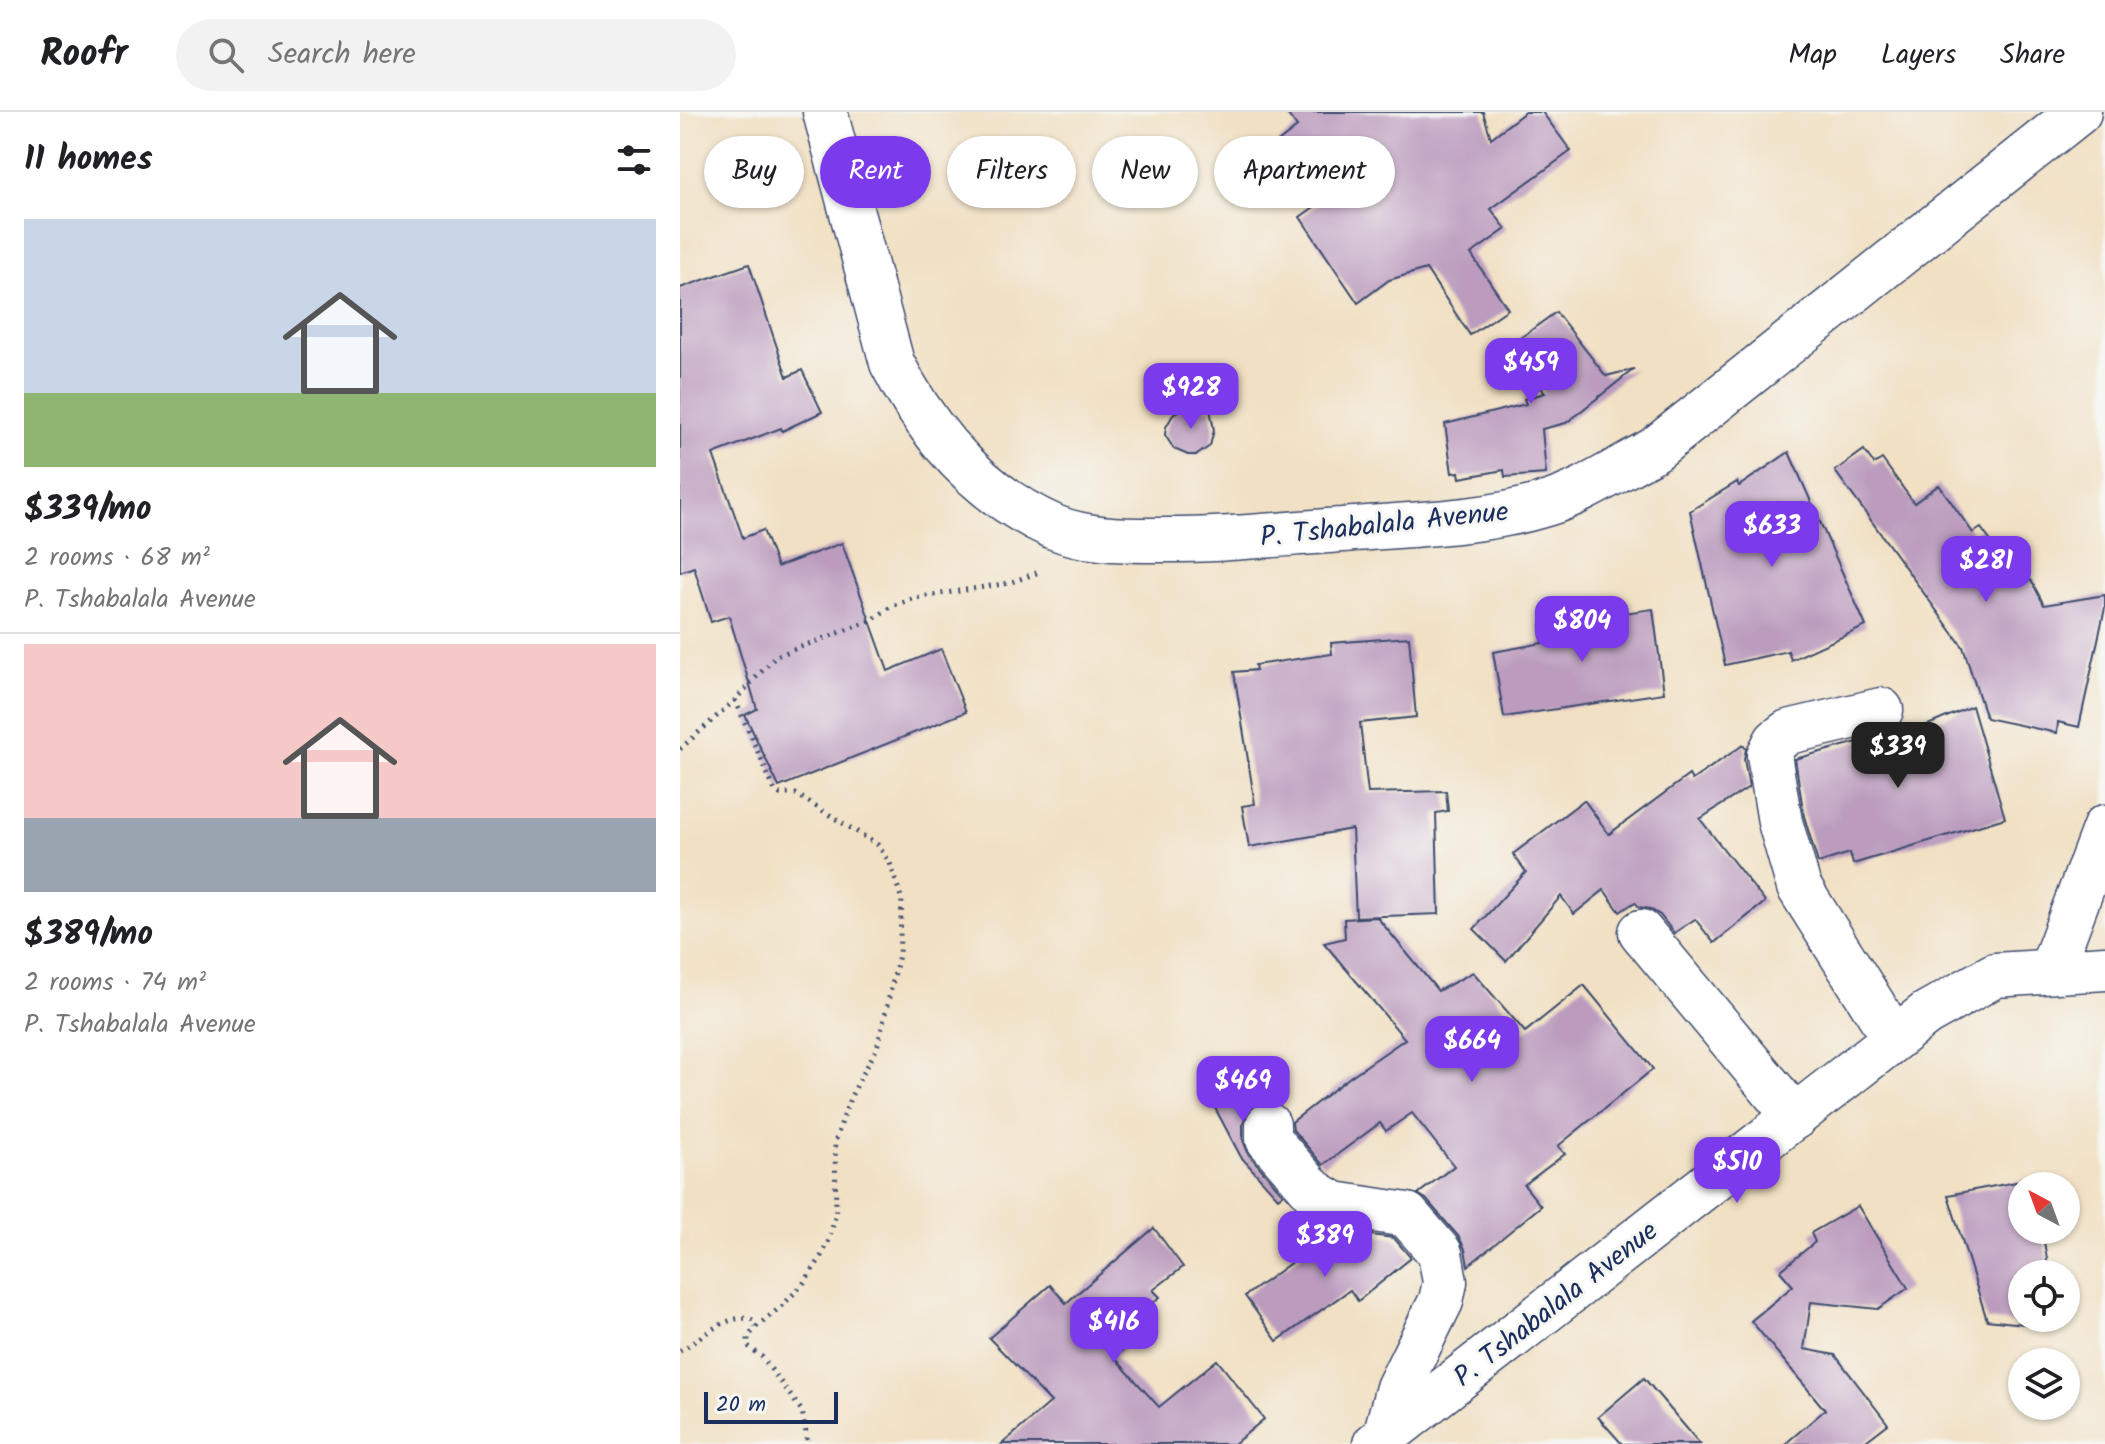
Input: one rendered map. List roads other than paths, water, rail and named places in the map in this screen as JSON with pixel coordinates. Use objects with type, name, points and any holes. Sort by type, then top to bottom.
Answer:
[{"type":"street","name":"P. Tshabalala Avenue","points":[[825,112],[892,363],[933,433],[969,472],[1007,500],[1053,526],[1078,535],[1111,540],[1199,541],[1491,517],[1548,504],[1654,450],[2079,112]]},
{"type":"street","points":[[1881,710],[1788,732],[1776,741],[1769,755],[1780,822],[1799,887],[1894,1038]]},
{"type":"street","points":[[2051,970],[2105,827]]},
{"type":"street","points":[[1641,932],[1795,1117]]},
{"type":"street","name":"P. Tshabalala Avenue","points":[[1380,1440],[1926,1014],[1995,975],[2105,968]]},
{"type":"street","points":[[1268,1125],[1268,1139],[1313,1191],[1334,1204],[1407,1215],[1440,1253],[1445,1282],[1441,1301],[1398,1388],[1380,1440]]}]
